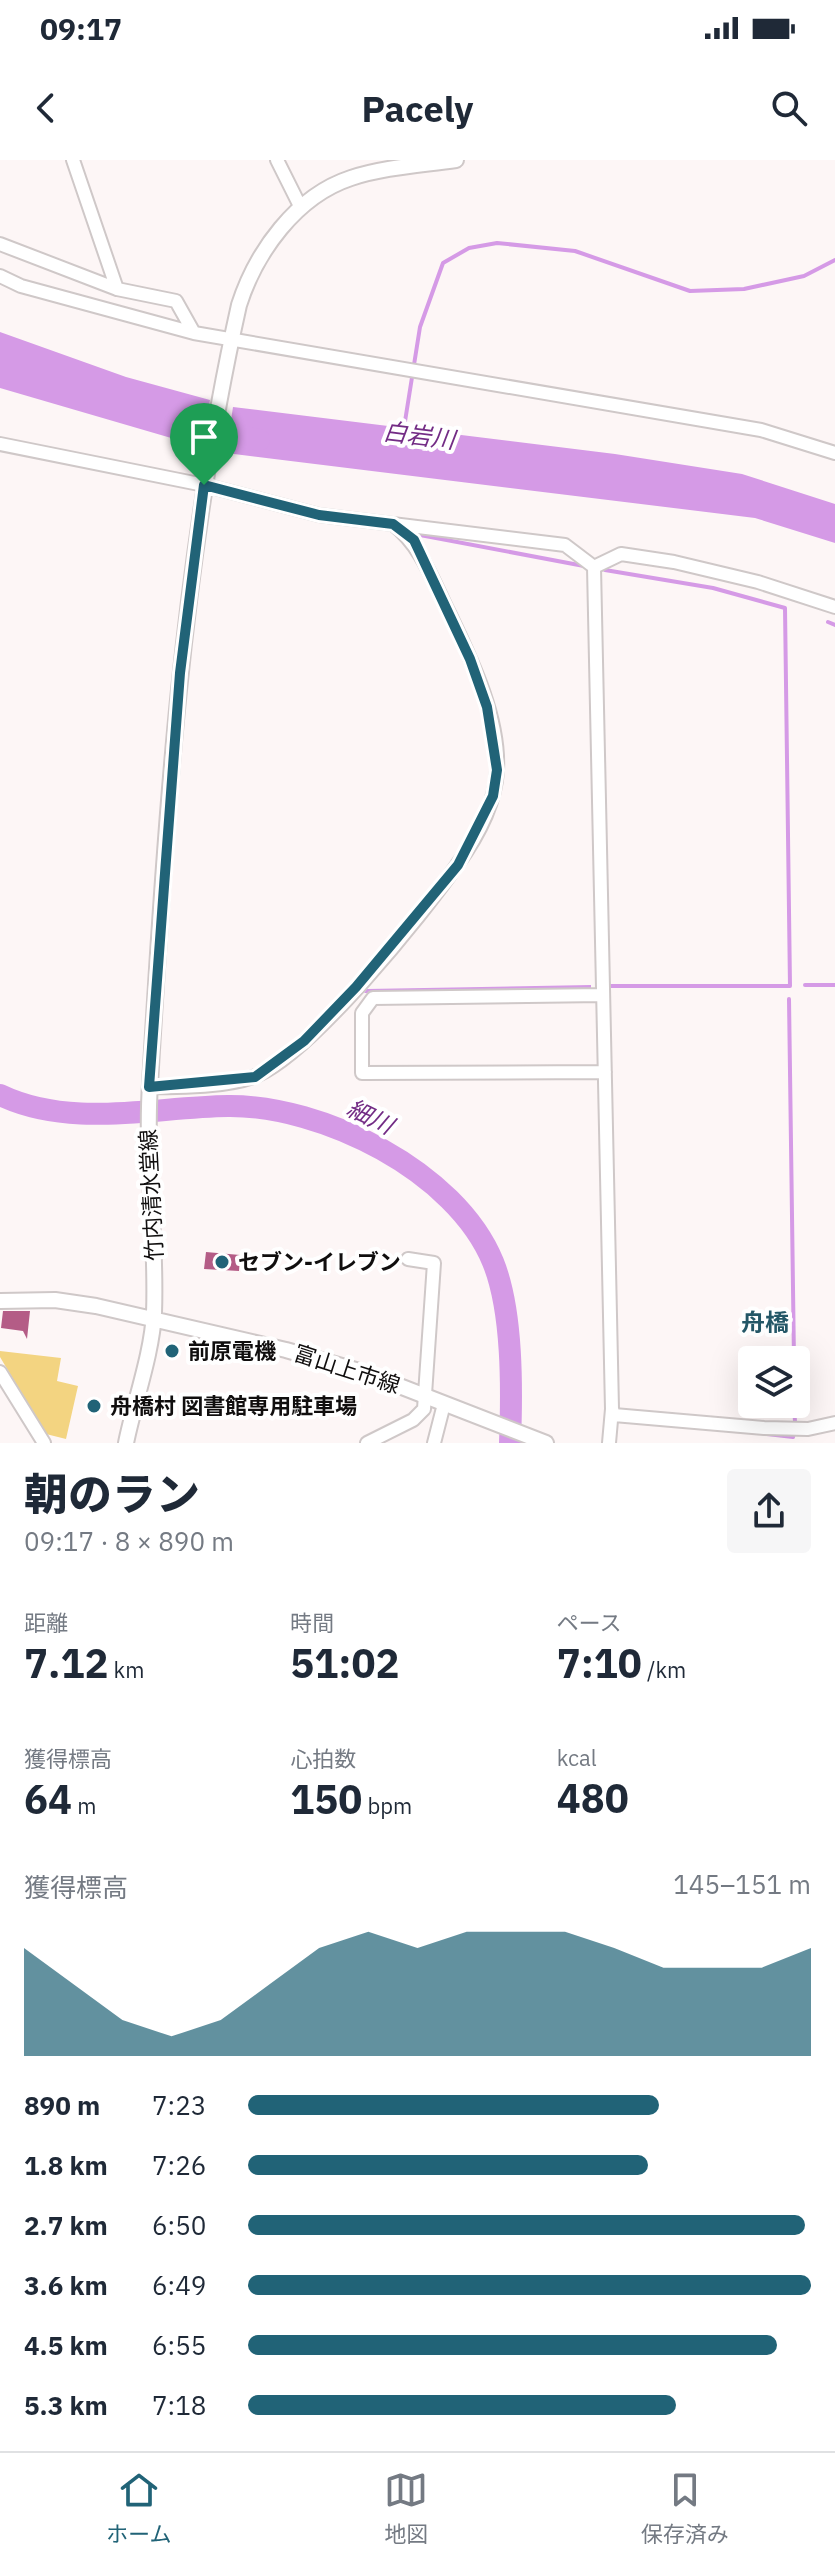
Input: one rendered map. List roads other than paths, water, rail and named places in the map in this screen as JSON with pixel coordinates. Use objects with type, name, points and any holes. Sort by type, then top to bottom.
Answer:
[{"type":"main road","name":"竹内清水堂線","points":[[126,1443],[153,1318],[155,1261],[146,1138],[180,673],[204,485],[231,342],[247,280],[266,246],[301,208],[350,178],[456,160]]},
{"type":"main road","name":"富山上市線","points":[[0,1301],[55,1300],[153,1318],[320,1358],[427,1395],[538,1441]]},
{"type":"street","points":[[73,160],[117,289]]},
{"type":"street","points":[[277,160],[301,208]]},
{"type":"street","points":[[0,244],[117,289],[176,301],[194,333]]},
{"type":"street","points":[[0,276],[21,286],[231,342],[761,430],[835,453]]},
{"type":"street","points":[[0,444],[40,455],[204,485],[319,515],[565,545],[594,567]]},
{"type":"street","points":[[149,1087],[255,1077],[294,1049],[356,987],[458,865],[493,796],[497,770],[492,725],[470,659],[414,540],[393,524]]},
{"type":"street","points":[[594,567],[621,554],[674,562],[734,575],[835,607]]},
{"type":"street","points":[[594,567],[612,1409],[609,1443]]},
{"type":"street","points":[[603,995],[373,998],[362,1013],[362,1073],[605,1072]]},
{"type":"street","points":[[367,1443],[420,1416],[427,1395],[434,1263],[408,1259]]},
{"type":"street","points":[[0,1372],[44,1443]]},
{"type":"street","points":[[434,1443],[444,1404]]},
{"type":"street","points":[[612,1409],[614,1415],[764,1428],[808,1429],[835,1423]]},
{"type":"street","points":[[808,1429],[809,1443]]},
{"type":"water","points":[[0,332],[126,377],[210,400],[202,447],[0,388]]},
{"type":"water","points":[[233,407],[615,454],[742,474],[835,504],[835,543],[755,518],[226,453]]},
{"type":"water","points":[[591,985],[591,990],[364,993],[367,989]]},
{"type":"waterway","points":[[403,434],[420,327],[443,263],[469,248],[497,243],[575,251],[690,291],[744,289],[804,276],[835,260]]},
{"type":"waterway","name":"白岩川","points":[[175,422],[259,440]]},
{"type":"waterway","points":[[420,535],[584,566]]},
{"type":"waterway","points":[[605,570],[713,588],[785,608],[790,986],[611,986]]},
{"type":"waterway","points":[[828,622],[835,625]]},
{"type":"waterway","points":[[805,985],[835,985]]},
{"type":"waterway","points":[[789,999],[794,1346]]},
{"type":"waterway","name":"細川","points":[[0,1095],[27,1105],[83,1114],[228,1106],[265,1109],[304,1117],[343,1131],[418,1172],[449,1199],[475,1229],[500,1282],[508,1327],[511,1375],[510,1443]]},
{"type":"waterway","points":[[795,1418],[795,1422]]},
{"type":"waterway","points":[[767,1434],[793,1437],[794,1432]]},
{"type":"place","name":"セブン-イレブン","points":[[222,1262]]},
{"type":"place","name":"前原電機","points":[[172,1351]]},
{"type":"place","name":"舟橋村 図書館専用駐車場","points":[[94,1406]]},
{"type":"district","name":"舟橋","points":[[765,1323]]}]
